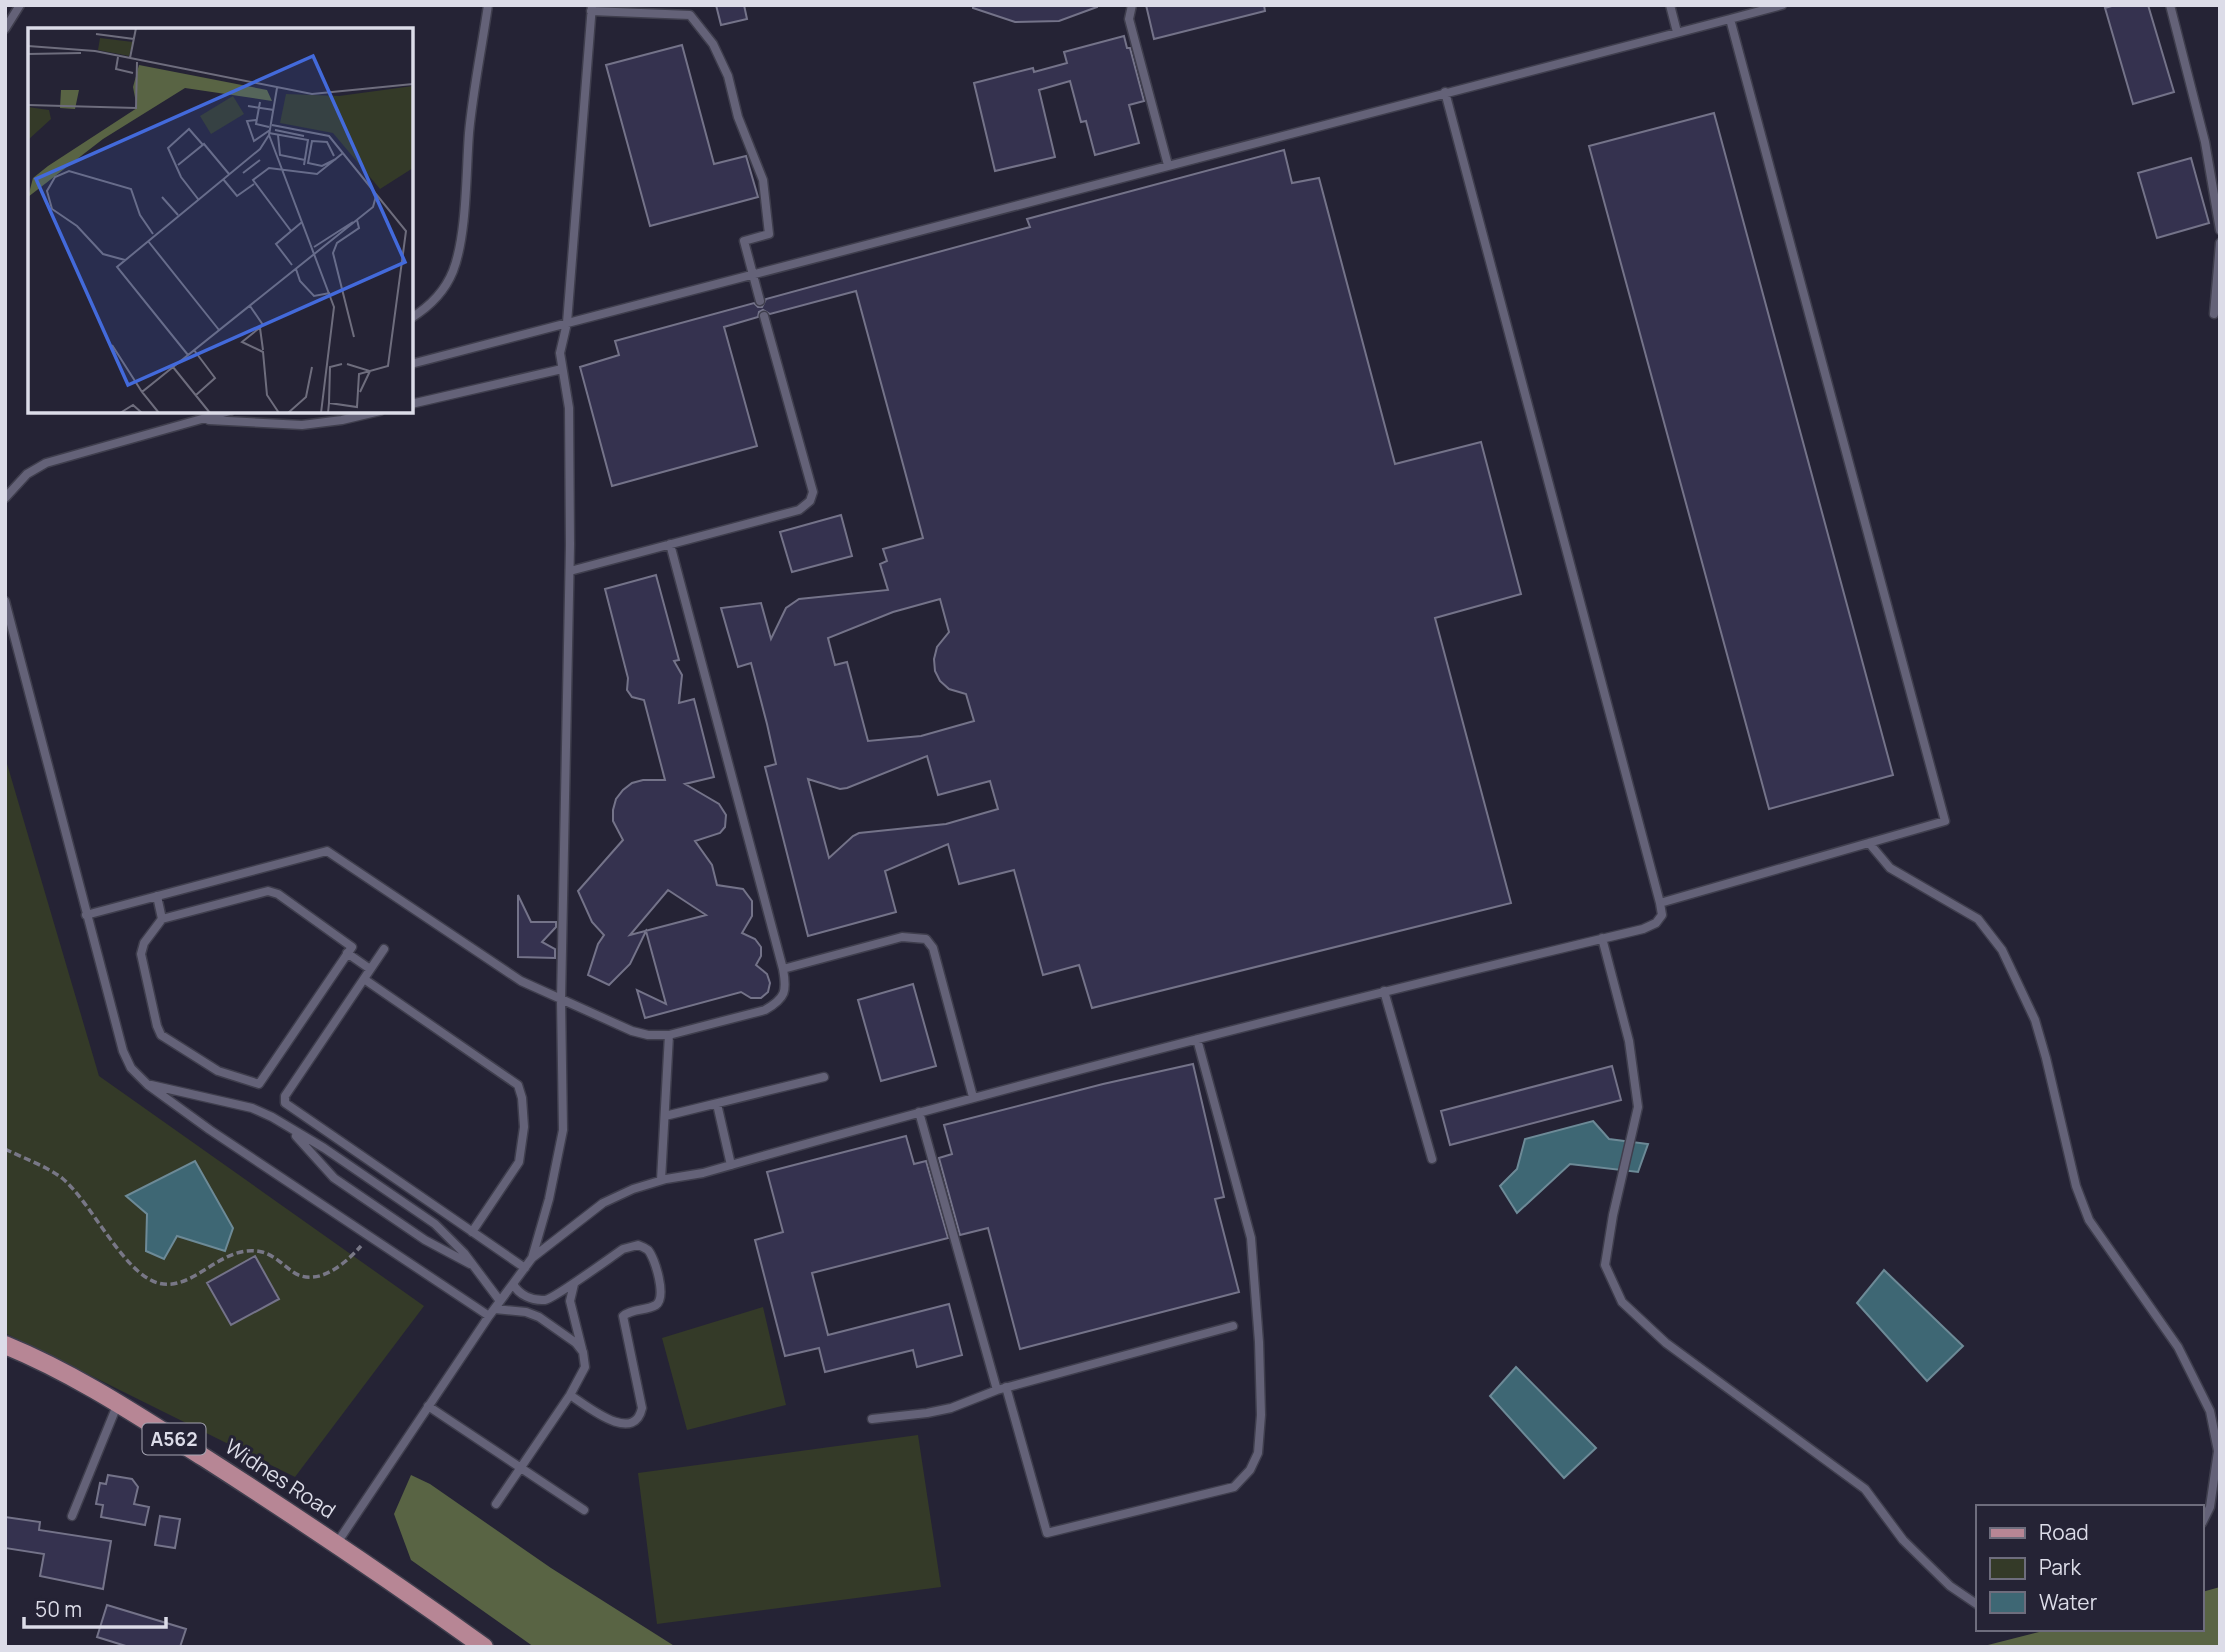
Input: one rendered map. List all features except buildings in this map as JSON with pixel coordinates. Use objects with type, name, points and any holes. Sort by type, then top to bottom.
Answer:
[{"type":"main road","name":"Widnes Road","points":[[5,1345],[42,1360],[118,1403],[337,1543],[484,1647]]},
{"type":"lane","points":[[5,29],[20,5]]},
{"type":"lane","points":[[413,317],[443,291],[453,272],[460,248],[470,128],[488,5]]},
{"type":"lane","points":[[1132,5],[1129,19],[1168,165]]},
{"type":"lane","points":[[1671,5],[1677,32]]},
{"type":"lane","points":[[413,362],[1782,5]]},
{"type":"lane","points":[[2170,5],[2205,142],[2220,230]]},
{"type":"lane","points":[[532,1258],[549,1199],[563,1130],[561,1000],[570,571],[569,408],[560,353],[567,323],[591,8],[690,15],[713,44],[729,76],[738,117],[763,180],[769,234],[744,241],[760,301]]},
{"type":"lane","points":[[1660,903],[1945,821],[1730,19]]},
{"type":"lane","points":[[337,1543],[492,1312],[532,1258],[603,1203],[661,1180],[731,1165],[973,1097],[1656,923],[1662,915],[1660,903],[1445,92]]},
{"type":"lane","points":[[2214,314],[2220,243]]},
{"type":"lane","points":[[570,571],[799,510],[810,501],[813,492],[764,316]]},
{"type":"lane","points":[[413,404],[562,369]]},
{"type":"lane","points":[[191,413],[196,420]]},
{"type":"lane","points":[[5,498],[27,474],[46,463],[222,413]]},
{"type":"lane","points":[[196,420],[302,425],[372,413]]},
{"type":"lane","points":[[86,915],[327,851],[521,981],[632,1031],[648,1035],[669,1035],[765,1010],[783,995],[786,986],[783,969],[670,544]]},
{"type":"lane","points":[[5,601],[86,915],[123,1051],[131,1068],[148,1085],[210,1130],[368,1236],[492,1312],[526,1312],[539,1317],[576,1343],[583,1352]]},
{"type":"lane","points":[[1869,843],[1890,868],[1978,919],[2002,950],[2035,1020],[2076,1186],[2089,1220],[2178,1347],[2210,1411],[2218,1451],[2210,1507],[2204,1518]]},
{"type":"lane","points":[[268,891],[278,894],[352,947],[259,1084],[218,1071],[161,1035],[141,954],[144,943],[162,919],[268,891]]},
{"type":"lane","points":[[157,896],[162,919]]},
{"type":"lane","points":[[783,969],[902,937],[926,939],[933,948],[973,1097]]},
{"type":"lane","points":[[1602,938],[1629,1041],[1638,1107],[1613,1215],[1605,1265],[1622,1302],[1665,1343],[1864,1489],[1903,1540],[1950,1586],[1976,1604]]},
{"type":"lane","points":[[384,949],[285,1096],[285,1102],[525,1268]]},
{"type":"lane","points":[[347,953],[370,969]]},
{"type":"lane","points":[[364,979],[518,1085],[522,1098],[524,1127],[519,1162],[472,1232]]},
{"type":"lane","points":[[1384,991],[1432,1159]]},
{"type":"lane","points":[[661,1180],[669,1035]]},
{"type":"lane","points":[[919,1112],[1047,1533],[1234,1487],[1250,1470],[1258,1453],[1261,1415],[1259,1342],[1251,1238],[1197,1039]]},
{"type":"lane","points":[[665,1116],[824,1077]]},
{"type":"lane","points":[[148,1085],[252,1108],[272,1116],[369,1177],[436,1224],[500,1301]]},
{"type":"lane","points":[[717,1104],[731,1165]]},
{"type":"lane","points":[[272,1116],[304,1143],[334,1178],[425,1240],[475,1268]]},
{"type":"lane","points":[[513,1284],[517,1291],[530,1298],[547,1300],[623,1249],[638,1245],[647,1249],[654,1259],[661,1289],[660,1300],[655,1305],[629,1311],[623,1316],[642,1408],[640,1416],[632,1423],[613,1422],[570,1395]]},
{"type":"lane","points":[[496,1504],[582,1377],[585,1367],[583,1352],[570,1301],[575,1282]]},
{"type":"lane","points":[[872,1419],[951,1408],[1002,1389],[1233,1326]]},
{"type":"lane","points":[[72,1517],[118,1403]]},
{"type":"lane","points":[[428,1406],[584,1510]]},
{"type":"path","points":[[5,1149],[61,1177],[82,1199],[128,1262],[158,1283],[180,1282],[228,1255],[248,1250],[264,1252],[297,1274],[313,1278],[345,1262],[368,1236]]},
{"type":"green space","points":[[5,757],[99,1076],[424,1306],[295,1477],[5,1333]]},
{"type":"green space","points":[[763,1307],[786,1405],[687,1430],[662,1338]]},
{"type":"green space","points":[[918,1435],[941,1587],[657,1624],[638,1473]]},
{"type":"green space","points":[[411,1475],[430,1484],[551,1568],[676,1647],[534,1647],[411,1560],[394,1514]]},
{"type":"green space","points":[[2220,1587],[2220,1647],[1980,1647],[2043,1631],[2204,1631],[2204,1591]]},
{"type":"water","points":[[1593,1121],[1609,1139],[1648,1144],[1638,1172],[1570,1164],[1517,1213],[1500,1186],[1517,1169],[1525,1139]]},
{"type":"water","points":[[195,1161],[233,1228],[225,1251],[177,1236],[164,1259],[146,1251],[147,1214],[126,1196]]},
{"type":"water","points":[[1884,1270],[1963,1346],[1927,1381],[1857,1303]]},
{"type":"water","points":[[1516,1367],[1596,1448],[1564,1478],[1490,1396]]}]
